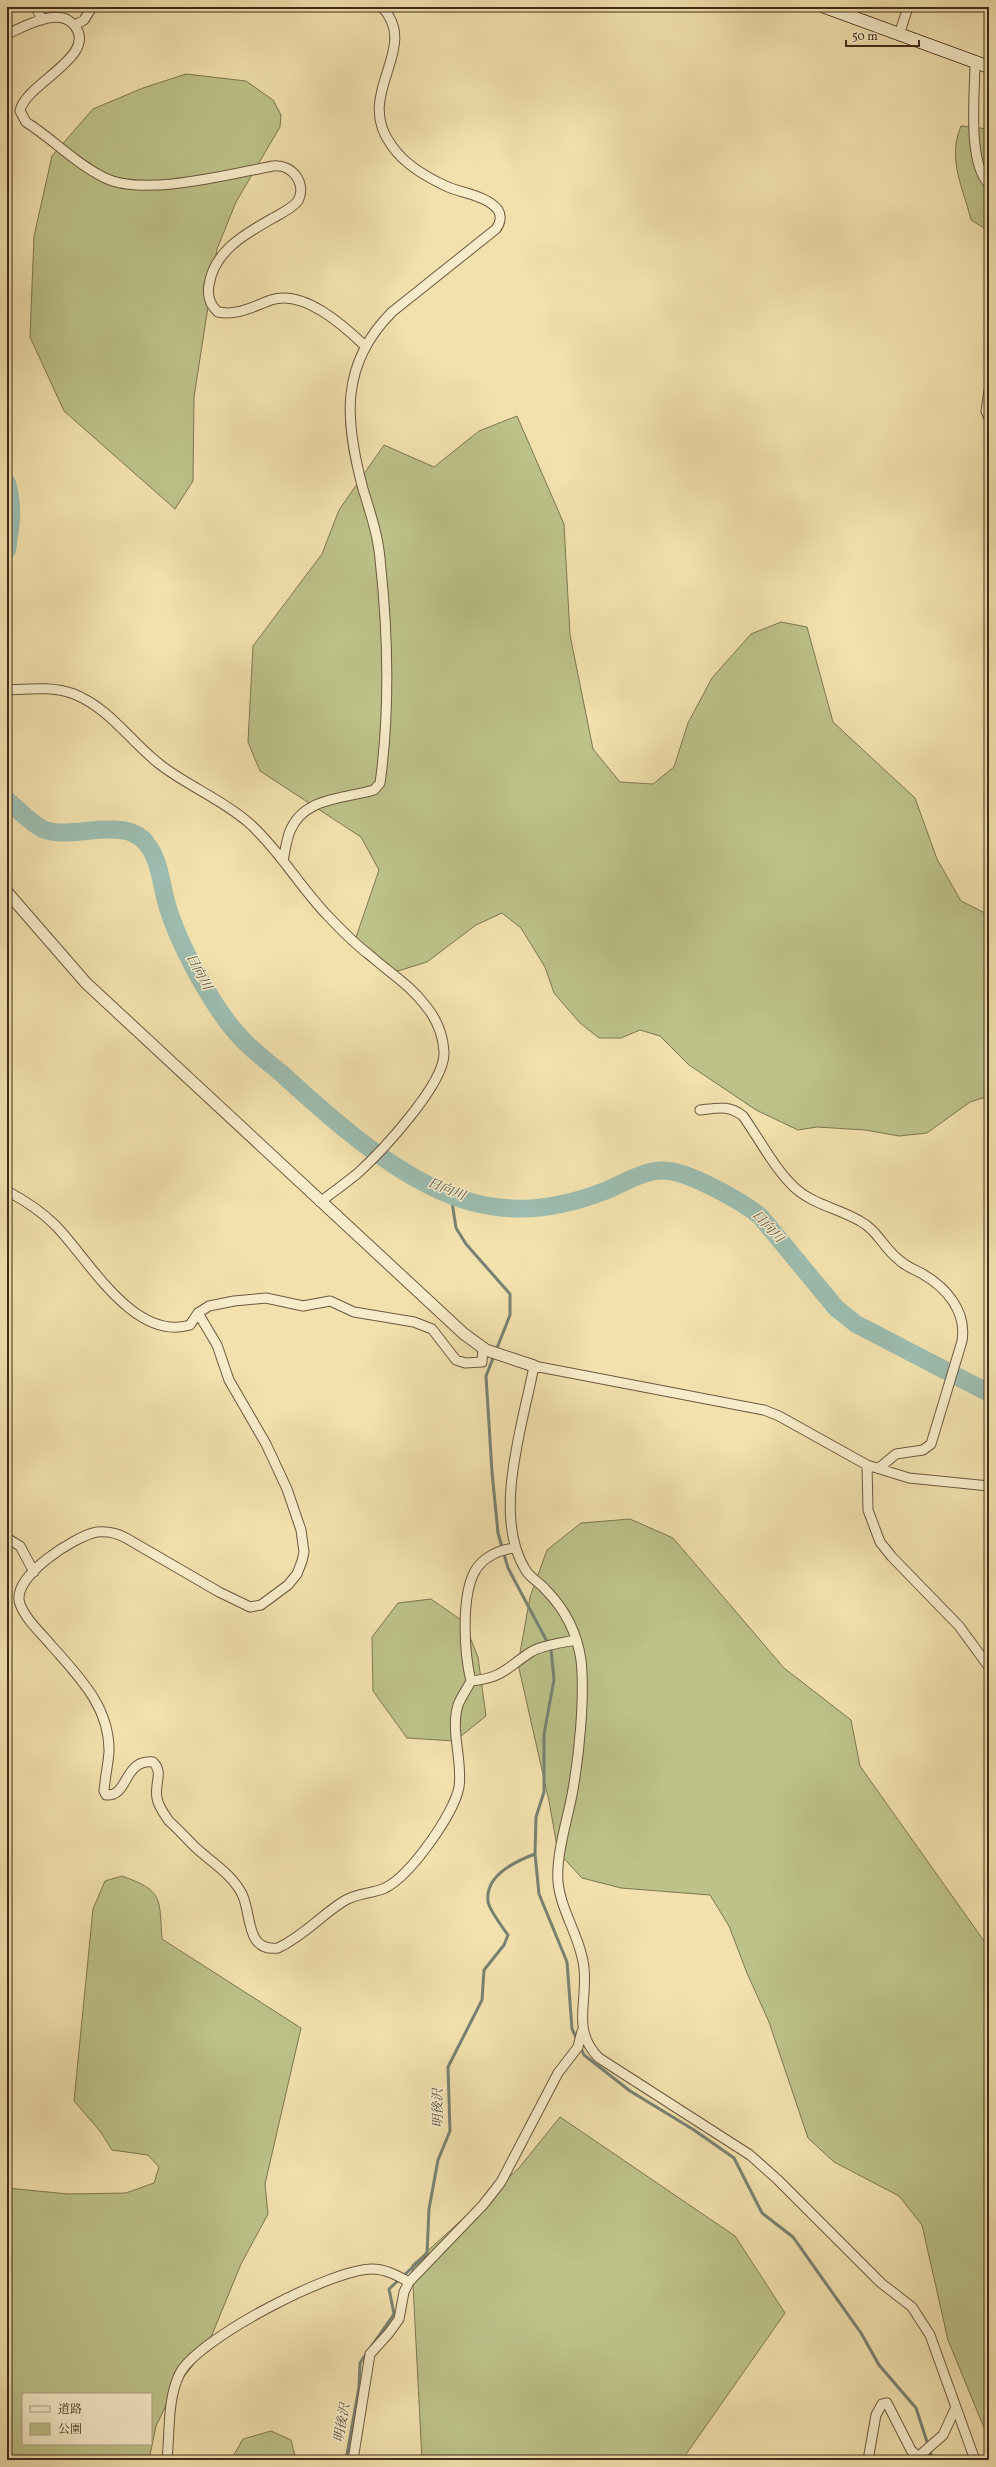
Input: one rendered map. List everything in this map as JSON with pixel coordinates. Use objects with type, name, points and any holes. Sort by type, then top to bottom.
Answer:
[{"type":"main road","points":[[825,7],[989,67]]},
{"type":"street","points":[[36,7],[42,20]]},
{"type":"street","points":[[75,25],[84,20],[92,7]]},
{"type":"street","points":[[283,861],[289,833],[300,814],[314,805],[374,790],[380,783],[387,693],[384,598],[380,556],[374,526],[363,488],[350,411],[352,379],[364,345],[376,328],[392,312],[496,229],[500,222],[500,213],[491,204],[449,187],[420,171],[392,146],[385,134],[378,116],[378,106],[382,82],[396,42],[393,21],[382,7]]},
{"type":"street","points":[[899,35],[908,7]]},
{"type":"street","points":[[7,34],[42,20],[66,19],[75,25],[79,41],[76,52],[26,96],[21,104],[21,116],[92,171],[121,183],[156,185],[273,166],[289,168],[300,183],[302,191],[298,201],[240,238],[220,255],[211,274],[208,287],[210,303],[218,312],[233,313],[273,299],[295,299],[308,304],[343,326],[364,345]]},
{"type":"street","points":[[975,62],[975,138],[977,160],[984,179],[989,184]]},
{"type":"street","points":[[989,390],[986,411],[989,418]]},
{"type":"street","points":[[7,690],[52,688],[74,694],[101,708],[163,767],[241,816],[283,861],[309,895],[355,944],[415,993],[426,1006],[439,1027],[444,1052],[442,1064],[414,1110],[389,1141],[357,1173],[320,1202]]},
{"type":"street","points":[[7,892],[86,983],[166,1054],[320,1202],[464,1334],[484,1349],[534,1366],[764,1410],[779,1416],[867,1465],[909,1478],[989,1486]]},
{"type":"street","points":[[700,1110],[731,1108],[743,1116],[776,1164],[795,1187],[815,1202],[849,1216],[869,1227],[899,1260],[945,1290],[961,1315],[963,1327],[962,1341],[931,1444],[922,1450],[896,1454],[879,1468]]},
{"type":"street","points":[[7,1191],[25,1201],[54,1224],[114,1294],[146,1320],[166,1328],[190,1325],[198,1313],[209,1306],[234,1301],[266,1298],[302,1306],[330,1301],[354,1312],[414,1322],[432,1329],[456,1360],[465,1363],[482,1362],[484,1349]]},
{"type":"street","points":[[198,1313],[217,1345],[229,1380],[276,1463],[295,1508],[304,1552],[297,1574],[288,1585],[261,1605],[250,1606],[219,1592],[126,1538],[106,1532],[89,1535],[67,1545],[34,1572],[20,1593],[20,1604],[36,1628],[72,1667],[101,1711],[108,1742],[104,1791],[106,1795],[115,1794],[131,1769],[140,1762],[153,1762],[158,1767],[159,1774],[156,1790],[160,1808],[169,1820],[195,1847],[230,1878],[243,1896],[250,1930],[259,1945],[272,1949],[292,1942],[352,1896],[374,1891],[391,1884],[438,1832],[448,1818],[458,1796],[460,1783],[456,1728],[458,1706],[471,1681],[466,1662],[466,1628],[468,1595],[472,1576],[476,1569],[489,1556],[514,1548]]},
{"type":"street","points":[[353,2460],[370,2354],[389,2333],[399,2319],[404,2292],[409,2282],[483,2205],[501,2182],[558,2073],[578,2047],[583,2027],[585,1979],[583,1961],[558,1882],[579,1738],[581,1661],[575,1640],[561,1608],[526,1571],[514,1548],[511,1528],[512,1488],[534,1366]]},
{"type":"street","points":[[867,1465],[868,1510],[880,1542],[892,1557],[959,1626],[989,1667]]},
{"type":"street","points":[[7,1541],[10,1540],[20,1546],[34,1572]]},
{"type":"street","points":[[471,1681],[487,1679],[503,1674],[532,1651],[575,1640]]},
{"type":"street","points":[[583,2027],[585,2039],[600,2058],[750,2155],[777,2179],[881,2283],[912,2307],[930,2335],[975,2460]]},
{"type":"street","points":[[167,2460],[172,2402],[176,2384],[180,2373],[198,2352],[260,2312],[305,2291],[351,2273],[372,2269],[393,2273],[409,2282]]},
{"type":"street","points":[[868,2460],[876,2415],[882,2404],[887,2403],[911,2450],[918,2457],[943,2435],[956,2407]]},
{"type":"green space","points":[[186,74],[246,81],[273,100],[281,115],[280,127],[236,202],[217,249],[194,397],[193,481],[175,509],[64,411],[30,337],[34,236],[52,156],[93,109],[143,88]]},
{"type":"green space","points":[[961,126],[989,129],[989,231],[971,220],[958,173],[956,150],[957,138]]},
{"type":"green space","points":[[517,416],[564,524],[570,635],[593,749],[620,782],[653,784],[674,767],[688,723],[712,678],[751,634],[781,622],[807,627],[833,722],[915,798],[937,859],[961,901],[989,915],[989,1096],[970,1102],[927,1133],[899,1136],[865,1130],[817,1127],[798,1130],[756,1110],[689,1065],[660,1036],[640,1030],[621,1038],[599,1038],[580,1023],[554,993],[545,967],[521,928],[502,913],[476,925],[427,962],[398,971],[369,961],[353,946],[379,870],[361,837],[260,771],[248,742],[253,646],[322,554],[339,510],[384,445],[434,467],[479,431]]},
{"type":"green space","points":[[630,1519],[673,1538],[784,1668],[851,1720],[860,1766],[989,1948],[989,2440],[948,2340],[922,2225],[899,2196],[834,2162],[808,2138],[769,2022],[747,1973],[729,1926],[710,1895],[621,1888],[582,1878],[558,1852],[549,1801],[518,1664],[530,1597],[547,1550],[581,1523]]},
{"type":"green space","points":[[431,1599],[464,1622],[478,1657],[486,1716],[455,1741],[407,1738],[373,1691],[372,1637],[398,1603]]},
{"type":"green space","points":[[122,1876],[146,1886],[157,1898],[162,1939],[301,2028],[265,2184],[268,2214],[241,2264],[207,2347],[173,2391],[156,2426],[149,2460],[7,2460],[7,2188],[68,2194],[126,2193],[154,2183],[159,2167],[148,2155],[112,2150],[100,2131],[74,2101],[93,1909],[105,1881]]},
{"type":"green space","points":[[560,2117],[735,2236],[785,2313],[682,2460],[422,2460],[412,2265],[519,2168]]},
{"type":"green space","points":[[271,2431],[291,2440],[296,2460],[231,2460],[243,2439]]},
{"type":"waterway","name":"日向川","points":[[7,483],[11,500],[11,525],[7,550]]},
{"type":"waterway","name":"日向川","points":[[7,800],[30,820],[45,830],[70,832],[113,829],[138,835],[152,851],[158,867],[173,923],[191,963],[216,1006],[228,1023],[250,1047],[316,1105],[372,1150],[411,1176],[455,1197],[477,1203],[521,1209],[543,1207],[587,1197],[654,1171],[669,1171],[691,1177],[729,1196],[760,1216],[836,1308],[856,1324],[989,1393]]},
{"type":"waterway","points":[[451,1195],[456,1228],[466,1244],[510,1294],[510,1315],[486,1376],[492,1472],[498,1533],[508,1568],[551,1649],[554,1680],[544,1734],[544,1792],[536,1817],[535,1854],[539,1894],[567,1962],[572,2029],[578,2041]]},
{"type":"waterway","name":"明後沢","points":[[371,2347],[394,2314],[389,2289],[427,2254],[429,2209],[438,2160],[450,2131],[448,2067],[482,2000],[484,1970],[504,1945],[508,1935],[490,1908],[488,1892],[491,1884],[503,1870],[535,1854]]},
{"type":"waterway","points":[[580,2046],[584,2055],[630,2091],[694,2130],[734,2158],[762,2213],[793,2237],[861,2333],[879,2365],[916,2408],[933,2460]]},
{"type":"waterway","name":"明後沢","points":[[346,2460],[359,2387],[360,2363],[368,2351]]}]
